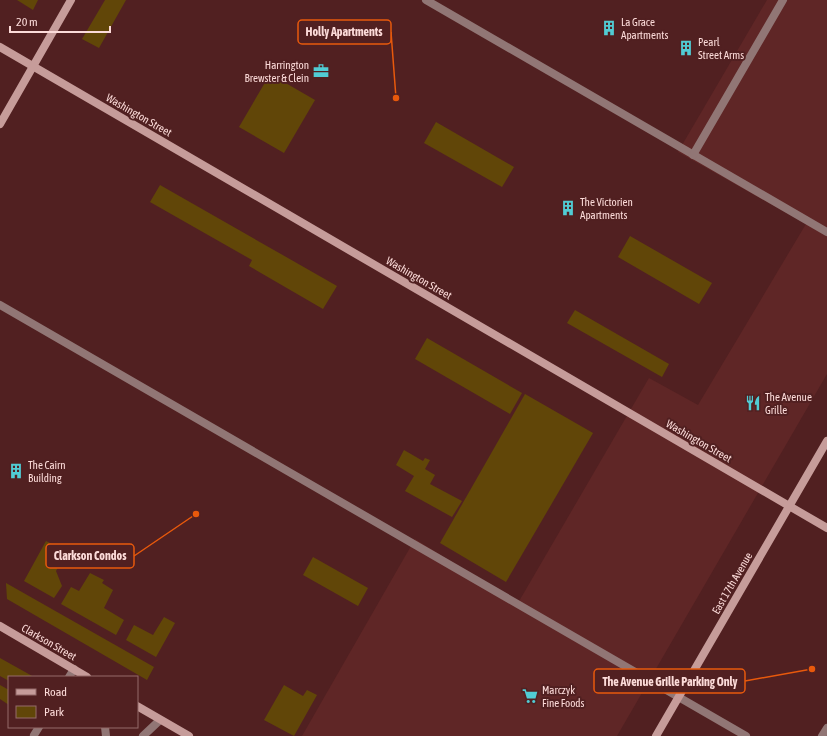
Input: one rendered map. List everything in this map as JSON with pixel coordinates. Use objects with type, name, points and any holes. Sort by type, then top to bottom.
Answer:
[{"type":"street","points":[[0,124],[71,0]]},
{"type":"street","name":"Washington Street","points":[[0,47],[827,528]]},
{"type":"street","name":"East 17th Avenue","points":[[656,736],[827,441]]},
{"type":"street","name":"Clarkson Street","points":[[0,626],[85,676]]},
{"type":"street","points":[[138,707],[188,736]]},
{"type":"lane","points":[[426,0],[827,232]]},
{"type":"lane","points":[[693,155],[783,0]]},
{"type":"lane","points":[[0,305],[746,736]]},
{"type":"lane","points":[[70,676],[74,669]]},
{"type":"lane","points":[[143,736],[160,720]]},
{"type":"lane","points":[[34,735],[38,728]]},
{"type":"lane","points":[[822,736],[827,728]]},
{"type":"shaded area","points":[[767,0],[827,0],[827,374],[617,736],[302,736],[415,539],[518,603],[649,378],[698,405],[806,224],[678,152]]},
{"type":"green space","points":[[17,0],[38,0],[33,10]]},
{"type":"green space","points":[[105,0],[126,0],[99,48],[82,39]]},
{"type":"green space","points":[[270,74],[315,100],[284,153],[239,127]]},
{"type":"green space","points":[[436,122],[514,167],[502,187],[424,143]]},
{"type":"green space","points":[[160,185],[337,286],[323,309],[249,266],[252,260],[150,202]]},
{"type":"green space","points":[[630,236],[712,283],[699,304],[618,257]]},
{"type":"green space","points":[[575,310],[669,364],[662,377],[567,323]]},
{"type":"green space","points":[[427,338],[522,393],[510,414],[415,359]]},
{"type":"green space","points":[[525,394],[593,433],[506,582],[440,543]]},
{"type":"green space","points":[[404,450],[423,461],[425,458],[430,460],[425,469],[435,475],[430,484],[462,501],[452,517],[405,491],[414,476],[396,465]]},
{"type":"green space","points":[[46,541],[52,544],[49,550],[63,558],[56,571],[62,586],[54,598],[24,581]]},
{"type":"green space","points":[[313,557],[368,588],[358,606],[303,575]]},
{"type":"green space","points":[[90,573],[104,580],[102,583],[113,590],[104,608],[124,620],[116,635],[61,604],[71,587],[79,591]]},
{"type":"green space","points":[[6,583],[154,667],[147,680],[7,599]]},
{"type":"green space","points":[[164,617],[175,623],[156,657],[126,640],[134,625],[153,635]]},
{"type":"green space","points":[[0,658],[32,676],[8,676],[8,680],[0,676]]},
{"type":"green space","points":[[0,685],[8,689],[8,704],[0,699]]},
{"type":"green space","points":[[284,685],[303,696],[307,690],[317,695],[294,736],[264,720]]},
{"type":"place","name":"La Grace Apartments","points":[[609,28]]},
{"type":"place","name":"Pearl Street Arms","points":[[686,48]]},
{"type":"place","name":"Harrington Brewster & Clein","points":[[321,71]]},
{"type":"place","name":"Holly Apartments","points":[[396,98]]},
{"type":"place","name":"The Victorien Apartments","points":[[568,208]]},
{"type":"place","name":"The Avenue Grille","points":[[753,403]]},
{"type":"place","name":"The Cairn Building","points":[[16,471]]},
{"type":"place","name":"Clarkson Condos","points":[[196,514]]},
{"type":"place","name":"The Avenue Grille Parking Only","points":[[812,669]]},
{"type":"place","name":"Marczyk Fine Foods","points":[[530,696]]}]
